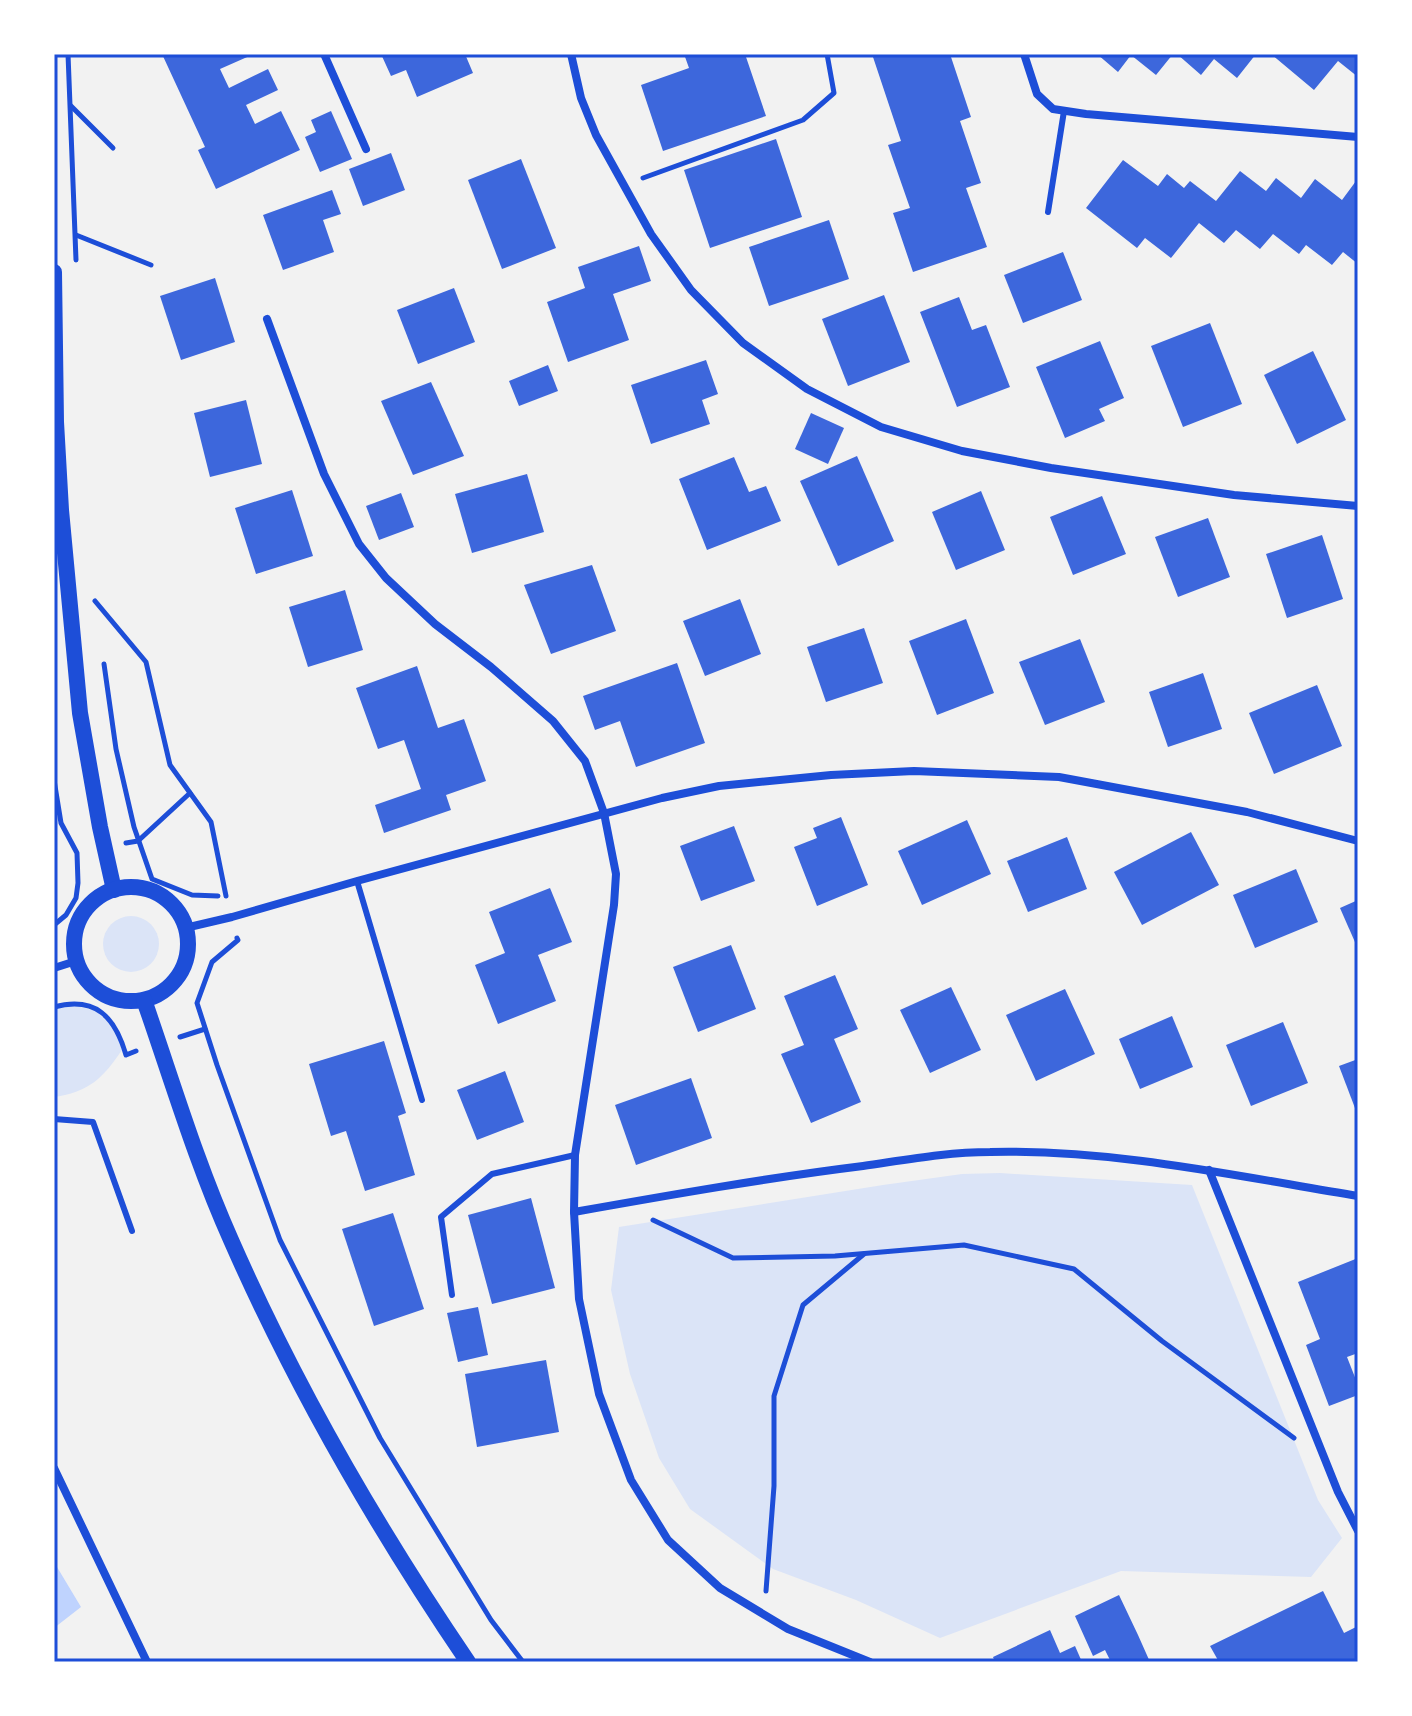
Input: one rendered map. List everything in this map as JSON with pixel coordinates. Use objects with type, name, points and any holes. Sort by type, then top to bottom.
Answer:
[{"type":"main road","points":[[54,272],[56,422],[61,510],[80,713],[114,890]]},
{"type":"main road","points":[[136,887],[158,894],[175,908],[185,928],[188,948],[178,977],[163,992],[144,1000],[123,1001],[102,994],[86,980],[76,961],[74,938],[80,917],[94,900],[114,890],[136,887]]},
{"type":"main road","points":[[144,1000],[188,1129],[230,1238],[293,1373],[367,1504],[468,1662]]},
{"type":"street","points":[[324,54],[366,149]]},
{"type":"street","points":[[571,54],[581,98],[596,135],[651,234],[691,290],[743,343],[807,389],[881,427],[962,451],[1051,468],[1234,495],[1358,506]]},
{"type":"street","points":[[1024,54],[1037,94],[1053,109],[1358,137]]},
{"type":"street","points":[[267,319],[324,474],[359,544],[386,578],[435,624],[553,721],[585,761],[604,813],[616,874],[614,905],[575,1155],[574,1212],[579,1299],[599,1394],[631,1480],[668,1540],[720,1588],[788,1629],[870,1662]]},
{"type":"street","points":[[185,928],[604,813],[719,786],[831,775],[914,771],[1059,777],[1247,812],[1358,841]]},
{"type":"street","points":[[54,968],[76,961]]},
{"type":"street","points":[[574,1212],[778,1177],[954,1153],[992,1151],[1125,1159],[1358,1196]]},
{"type":"street","points":[[1209,1170],[1325,1461],[1358,1531]]},
{"type":"street","points":[[54,1468],[147,1662]]},
{"type":"lane","points":[[1048,212],[1064,111]]},
{"type":"lane","points":[[357,881],[422,1100]]},
{"type":"lane","points":[[54,1119],[93,1122],[132,1231]]},
{"type":"lane","points":[[452,1295],[441,1217],[492,1174],[575,1155]]},
{"type":"path","points":[[68,54],[77,265]]},
{"type":"path","points":[[622,185],[803,120],[834,93],[827,54]]},
{"type":"path","points":[[71,105],[113,148]]},
{"type":"path","points":[[76,235],[151,265]]},
{"type":"path","points":[[95,601],[146,662],[170,765],[211,822],[238,940],[212,962],[197,1003],[280,1240],[380,1438],[491,1620],[523,1662]]},
{"type":"path","points":[[102,655],[116,749],[134,827],[152,879],[192,895],[226,896]]},
{"type":"path","points":[[54,780],[61,823],[77,853],[78,883],[76,898],[66,915],[54,925]]},
{"type":"path","points":[[138,841],[190,793]]},
{"type":"path","points":[[620,1204],[733,1258],[835,1256],[964,1245],[1074,1269],[1162,1341],[1325,1461]]},
{"type":"path","points":[[764,1614],[774,1486],[774,1396],[803,1305],[864,1254]]},
{"type":"shaded area","points":[[131,916],[151,924],[159,944],[151,964],[131,972],[111,964],[103,944],[111,924]]},
{"type":"shaded area","points":[[69,1004],[96,1011],[116,1030],[122,1050],[94,1082],[77,1091],[54,1097],[54,1008]]},
{"type":"shaded area","points":[[1000,1173],[1192,1185],[1318,1500],[1342,1538],[1311,1577],[1121,1571],[940,1638],[856,1600],[773,1569],[690,1509],[659,1458],[630,1374],[611,1290],[619,1227],[883,1185],[962,1174]]},
{"type":"water","points":[[54,1562],[81,1607],[54,1628]]},
{"type":"building","points":[[162,54],[254,54],[220,69],[229,88],[268,69],[278,90],[246,105],[255,124],[281,111],[300,150],[216,189],[198,150],[205,147]]},
{"type":"building","points":[[381,54],[465,54],[473,73],[417,97],[406,70],[391,76]]},
{"type":"building","points":[[684,54],[745,54],[766,116],[663,151],[641,85],[689,68]]},
{"type":"building","points":[[872,54],[950,54],[971,117],[960,121],[981,183],[966,188],[987,247],[913,272],[893,213],[910,208],[888,145],[901,141]]},
{"type":"building","points":[[1097,54],[1173,54],[1156,75],[1131,55],[1118,72]]},
{"type":"building","points":[[1177,54],[1256,54],[1237,78],[1214,59],[1201,75]]},
{"type":"building","points":[[1271,54],[1358,54],[1358,77],[1338,61],[1314,90]]},
{"type":"building","points":[[331,111],[352,159],[320,172],[305,137],[316,132],[311,120]]},
{"type":"building","points":[[776,139],[802,217],[710,248],[684,170]]},
{"type":"building","points":[[391,153],[405,190],[363,206],[349,169]]},
{"type":"building","points":[[521,159],[556,248],[502,269],[468,180]]},
{"type":"building","points":[[1123,160],[1158,186],[1167,174],[1184,188],[1190,181],[1216,201],[1240,171],[1266,191],[1276,178],[1301,198],[1315,179],[1342,200],[1356,181],[1358,264],[1343,252],[1332,265],[1306,245],[1299,254],[1273,234],[1260,249],[1236,230],[1224,243],[1199,223],[1171,258],[1145,238],[1137,248],[1086,208]]},
{"type":"building","points":[[332,190],[341,214],[323,220],[334,252],[283,270],[263,215]]},
{"type":"building","points":[[829,220],[849,279],[769,306],[749,247]]},
{"type":"building","points":[[639,246],[651,281],[613,294],[629,340],[568,362],[547,302],[585,288],[578,267]]},
{"type":"building","points":[[1063,252],[1082,300],[1023,323],[1004,275]]},
{"type":"building","points":[[215,278],[235,342],[181,360],[160,296]]},
{"type":"building","points":[[454,288],[475,342],[418,364],[397,310]]},
{"type":"building","points":[[884,295],[910,362],[848,386],[822,319]]},
{"type":"building","points":[[959,297],[972,330],[986,325],[1010,387],[957,407],[920,312]]},
{"type":"building","points":[[1210,323],[1242,404],[1183,427],[1151,346]]},
{"type":"building","points":[[1100,341],[1124,398],[1099,409],[1105,421],[1065,438],[1036,367]]},
{"type":"building","points":[[1313,351],[1346,420],[1297,444],[1264,375]]},
{"type":"building","points":[[706,360],[718,394],[702,400],[710,424],[651,444],[631,385]]},
{"type":"building","points":[[548,365],[558,391],[519,406],[509,381]]},
{"type":"building","points":[[431,382],[464,456],[413,475],[381,401]]},
{"type":"building","points":[[246,400],[262,464],[210,477],[194,413]]},
{"type":"building","points":[[811,413],[844,428],[828,464],[795,449]]},
{"type":"building","points":[[857,456],[894,541],[838,566],[800,481]]},
{"type":"building","points":[[734,457],[749,492],[766,486],[781,521],[707,550],[679,479]]},
{"type":"building","points":[[527,474],[544,532],[472,553],[455,494]]},
{"type":"building","points":[[292,490],[313,556],[256,574],[235,508]]},
{"type":"building","points":[[981,491],[1005,550],[956,570],[932,512]]},
{"type":"building","points":[[401,493],[414,527],[379,540],[366,506]]},
{"type":"building","points":[[1102,496],[1126,554],[1073,575],[1050,517]]},
{"type":"building","points":[[1208,518],[1230,577],[1178,597],[1155,537]]},
{"type":"building","points":[[1322,535],[1343,599],[1287,618],[1266,554]]},
{"type":"building","points":[[592,565],[616,631],[551,654],[524,585]]},
{"type":"building","points":[[345,590],[363,650],[308,667],[289,607]]},
{"type":"building","points":[[740,599],[761,654],[705,676],[683,621]]},
{"type":"building","points":[[966,619],[994,693],[937,715],[909,641]]},
{"type":"building","points":[[864,628],[883,683],[826,702],[807,647]]},
{"type":"building","points":[[1080,639],[1105,702],[1045,725],[1019,662]]},
{"type":"building","points":[[677,663],[705,743],[636,767],[620,721],[595,730],[583,696]]},
{"type":"building","points":[[417,666],[438,728],[464,719],[486,781],[446,795],[451,810],[384,833],[375,805],[421,789],[404,740],[378,749],[356,688]]},
{"type":"building","points":[[1203,673],[1222,729],[1168,747],[1149,692]]},
{"type":"building","points":[[1317,685],[1342,746],[1274,774],[1249,713]]},
{"type":"building","points":[[841,817],[868,885],[817,906],[794,847],[817,838],[813,828]]},
{"type":"building","points":[[967,820],[991,874],[922,905],[898,851]]},
{"type":"building","points":[[734,826],[755,881],[701,901],[680,846]]},
{"type":"building","points":[[1191,832],[1219,885],[1142,925],[1114,872]]},
{"type":"building","points":[[1067,837],[1087,889],[1028,912],[1007,861]]},
{"type":"building","points":[[1296,869],[1318,922],[1255,948],[1233,895]]},
{"type":"building","points":[[550,888],[572,942],[538,955],[556,1001],[498,1024],[475,965],[505,953],[489,912]]},
{"type":"building","points":[[1358,900],[1358,949],[1340,908]]},
{"type":"building","points":[[731,945],[756,1009],[698,1032],[673,967]]},
{"type":"building","points":[[835,975],[858,1029],[834,1039],[861,1102],[811,1123],[781,1054],[804,1045],[784,996]]},
{"type":"building","points":[[951,987],[981,1050],[930,1073],[900,1010]]},
{"type":"building","points":[[1065,989],[1095,1054],[1036,1081],[1006,1015]]},
{"type":"building","points":[[1172,1016],[1193,1067],[1140,1089],[1119,1039]]},
{"type":"building","points":[[1283,1022],[1308,1083],[1251,1106],[1226,1045]]},
{"type":"building","points":[[384,1041],[406,1113],[398,1116],[415,1175],[365,1191],[346,1131],[331,1136],[309,1064]]},
{"type":"building","points":[[1358,1059],[1358,1116],[1339,1066]]},
{"type":"building","points":[[505,1071],[524,1122],[477,1140],[457,1090]]},
{"type":"building","points":[[691,1078],[712,1138],[636,1165],[615,1105]]},
{"type":"building","points":[[531,1198],[555,1288],[492,1304],[468,1215]]},
{"type":"building","points":[[393,1213],[424,1309],[374,1326],[342,1229]]},
{"type":"building","points":[[1358,1258],[1358,1353],[1347,1357],[1358,1385],[1358,1395],[1329,1406],[1306,1345],[1320,1339],[1298,1282]]},
{"type":"building","points":[[478,1307],[488,1355],[458,1362],[447,1313]]},
{"type":"building","points":[[546,1360],[559,1432],[477,1447],[465,1374]]},
{"type":"building","points":[[1323,1591],[1344,1633],[1358,1626],[1358,1662],[1219,1662],[1210,1646]]},
{"type":"building","points":[[1119,1595],[1150,1662],[1111,1662],[1105,1650],[1093,1656],[1075,1616]]},
{"type":"building","points":[[1050,1630],[1060,1653],[1075,1646],[1082,1662],[995,1662],[993,1657]]}]
